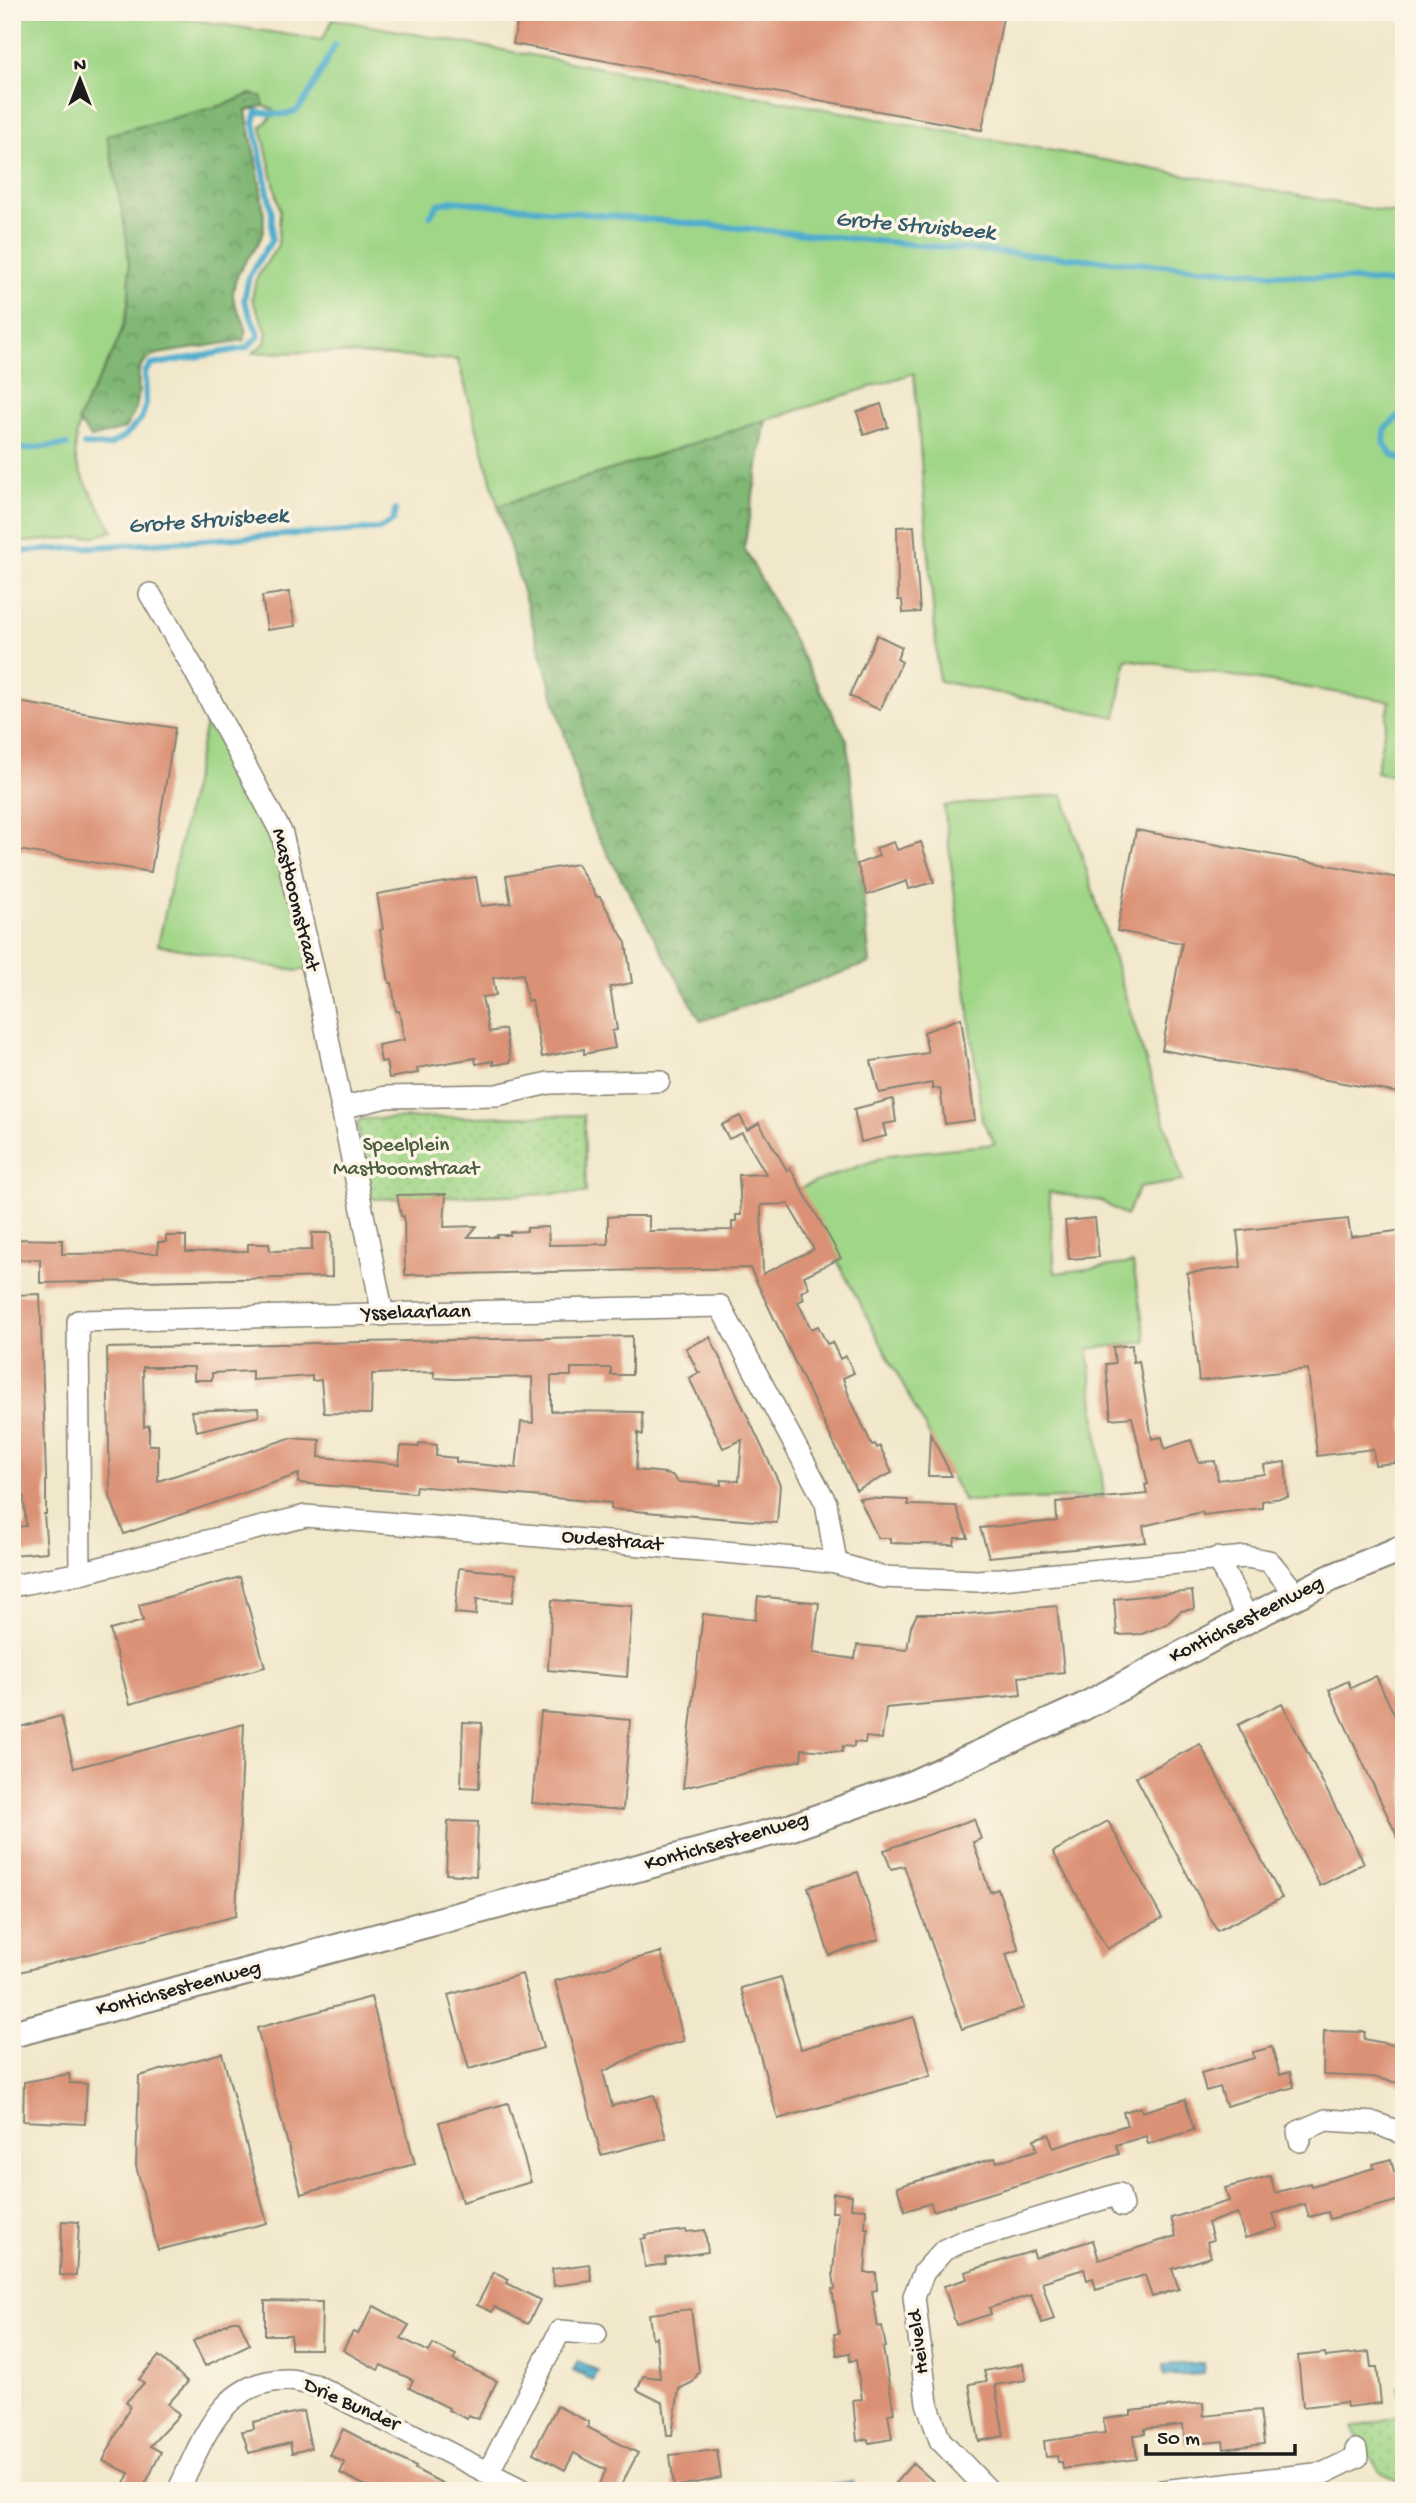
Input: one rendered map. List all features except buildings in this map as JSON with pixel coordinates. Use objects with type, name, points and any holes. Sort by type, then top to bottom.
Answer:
[{"type":"street","name":"Mastboomstraat","points":[[150,594],[201,682],[282,834],[322,1008],[383,1315]]},
{"type":"street","points":[[341,1108],[386,1097],[497,1095],[548,1083],[659,1081]]},
{"type":"street","name":"Ysselaarlaan","points":[[80,1573],[78,1321],[720,1306],[826,1503],[836,1563]]},
{"type":"street","name":"Oudestraat","points":[[12,1586],[80,1573],[306,1516],[836,1563],[882,1577],[978,1581],[1246,1556],[1269,1561],[1297,1595]]},
{"type":"street","name":"Kontichsesteenweg","points":[[12,2034],[792,1827],[908,1786],[1070,1713],[1248,1619],[1404,1548]]},
{"type":"street","points":[[1217,1558],[1248,1619]]},
{"type":"street","points":[[1300,2141],[1298,2132],[1326,2120],[1375,2123],[1404,2134]]},
{"type":"street","name":"Heiveld","points":[[989,2491],[940,2440],[927,2403],[914,2296],[924,2272],[944,2250],[961,2242],[1119,2194],[1122,2206]]},
{"type":"street","points":[[488,2473],[560,2331],[596,2334]]},
{"type":"street","name":"Drie Bunder","points":[[178,2491],[218,2411],[236,2396],[259,2384],[289,2380],[315,2385],[524,2491]]},
{"type":"street","points":[[1162,2491],[1324,2473],[1357,2457],[1356,2450]]},
{"type":"green space","points":[[12,12],[140,12],[322,40],[333,19],[1404,215],[1404,778],[1376,772],[1390,701],[1126,659],[1116,717],[939,681],[914,373],[498,506],[458,360],[320,352],[253,353],[265,343],[267,332],[252,299],[256,279],[278,245],[280,210],[261,127],[274,114],[274,110],[264,106],[261,96],[250,94],[227,104],[108,135],[125,228],[130,276],[129,299],[119,339],[80,423],[76,460],[86,484],[113,531],[96,536],[12,543]]},
{"type":"green space","points":[[250,94],[261,96],[264,106],[246,111],[262,194],[264,225],[258,243],[240,270],[234,285],[234,300],[245,326],[244,340],[158,354],[149,359],[140,369],[136,408],[124,429],[91,438],[78,421],[120,336],[130,279],[125,230],[107,135],[227,104]]},
{"type":"green space","points":[[766,420],[744,548],[847,740],[870,963],[701,1021],[590,822],[498,506]]},
{"type":"green space","points":[[211,700],[282,834],[311,969],[297,971],[158,945]]},
{"type":"green space","points":[[1063,795],[1183,1181],[1139,1188],[1126,1216],[1101,1201],[1049,1192],[1055,1273],[1133,1263],[1146,1342],[1088,1349],[1104,1497],[964,1501],[799,1188],[889,1155],[995,1144],[982,1120],[944,806]]},
{"type":"green space","name":"Speelplein Mastboomstraat","points":[[584,1115],[586,1193],[372,1199],[357,1125],[360,1119]]},
{"type":"green space","points":[[1404,2383],[1404,2486],[1380,2472],[1352,2428],[1403,2415],[1399,2386]]},
{"type":"water","points":[[578,2361],[598,2371],[593,2381],[573,2371]]},
{"type":"water","points":[[1203,2363],[1204,2374],[1164,2376],[1163,2365]]},
{"type":"water","points":[[852,2481],[853,2491],[823,2491],[822,2486]]},
{"type":"waterway","points":[[84,445],[108,446],[124,437],[141,419],[146,404],[145,372],[151,365],[246,348],[259,336],[244,300],[249,276],[272,240],[272,213],[254,122],[257,112],[287,114],[301,107],[335,45]]},
{"type":"waterway","name":"Grote Struisbeek","points":[[430,216],[438,204],[453,201],[983,251],[1404,284]]},
{"type":"waterway","points":[[1404,416],[1397,418],[1385,429],[1384,444],[1393,455],[1404,460]]},
{"type":"waterway","points":[[12,450],[67,445]]},
{"type":"waterway","name":"Grote Struisbeek","points":[[12,552],[379,529],[393,521],[395,510]]}]
